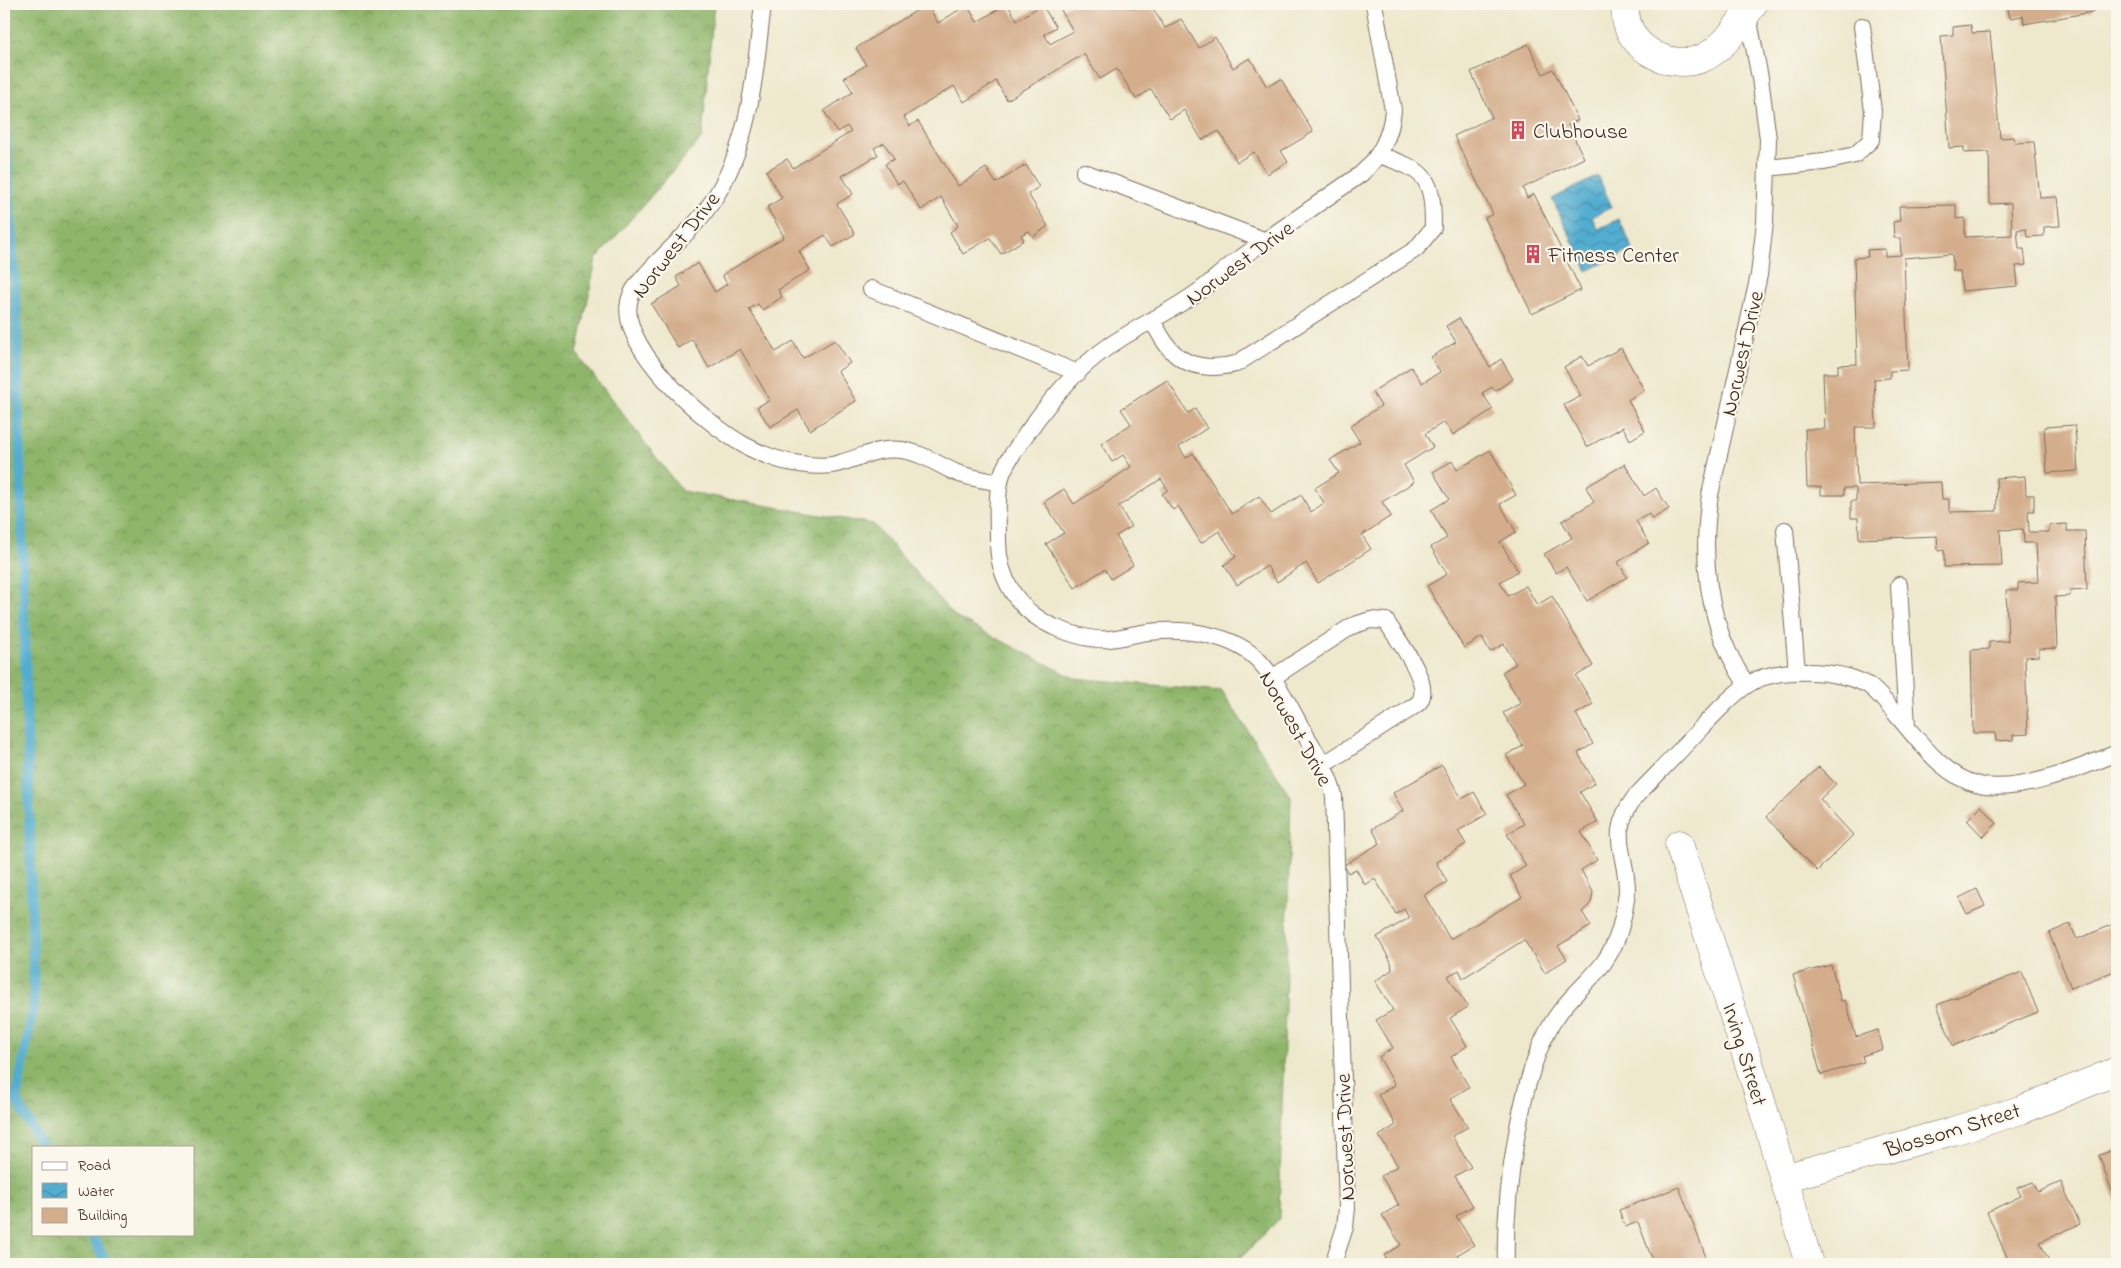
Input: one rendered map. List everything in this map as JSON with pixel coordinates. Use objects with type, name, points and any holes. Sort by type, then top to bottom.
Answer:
[{"type":"street","name":"Norwest Drive","points":[[1626,4],[1628,26],[1637,42],[1651,54],[1668,61],[1686,62],[1703,57],[1719,48],[1749,7]]},
{"type":"street","name":"Irving Street","points":[[1679,844],[1784,1178],[1809,1264]]},
{"type":"street","name":"Blossom Street","points":[[1784,1178],[2021,1110],[2117,1071]]},
{"type":"lane","name":"Norwest Drive","points":[[763,4],[750,109],[740,146],[724,180],[704,213],[656,264],[631,294],[628,305],[630,319],[639,346],[688,403],[728,436],[762,454],[799,464],[818,466],[839,464],[871,452],[902,450],[923,455],[959,474],[1000,483]]},
{"type":"lane","name":"Norwest Drive","points":[[1333,1264],[1345,1227],[1347,1208],[1334,796],[1323,765],[1284,695],[1260,662],[1250,653],[1218,638],[1196,633],[1149,632],[1108,640],[1088,638],[1052,626],[1020,604],[1009,588],[1001,568],[998,548],[1000,483],[1011,456],[1041,413],[1096,356],[1118,340],[1198,292],[1233,264],[1361,174],[1379,155],[1388,139],[1393,110],[1374,4]]},
{"type":"lane","name":"Norwest Drive","points":[[1748,685],[1732,663],[1724,645],[1710,593],[1706,556],[1706,519],[1714,471],[1760,266],[1765,222],[1768,139],[1749,7]]},
{"type":"lane","points":[[1768,168],[1824,162],[1855,155],[1871,140],[1873,111],[1862,26]]},
{"type":"lane","points":[[1152,321],[1171,350],[1188,362],[1206,367],[1236,364],[1416,249],[1433,228],[1433,200],[1424,175],[1403,163],[1379,155]]},
{"type":"lane","points":[[1084,172],[1266,241]]},
{"type":"lane","points":[[871,289],[1078,373]]},
{"type":"lane","points":[[1785,530],[1797,672]]},
{"type":"lane","points":[[1899,585],[1907,726]]},
{"type":"lane","points":[[1272,678],[1352,626],[1370,620],[1386,621],[1417,671],[1423,687],[1420,701],[1408,711],[1323,765]]},
{"type":"lane","points":[[1506,1264],[1505,1235],[1516,1143],[1535,1064],[1555,1018],[1605,962],[1620,929],[1627,892],[1619,840],[1624,811],[1635,797],[1723,706],[1748,685],[1768,677],[1797,672],[1854,679],[1869,686],[1940,762],[1958,776],[1980,785],[2020,784],[2053,778],[2117,753]]},
{"type":"green space","points":[[4,4],[714,4],[702,138],[596,259],[577,354],[682,491],[873,524],[955,617],[1074,678],[1222,691],[1291,797],[1279,1219],[1235,1264],[4,1264]]},
{"type":"water","points":[[1598,176],[1612,207],[1592,217],[1598,229],[1619,219],[1633,249],[1587,271],[1552,199]]},
{"type":"building","points":[[927,4],[938,23],[967,5],[977,22],[1007,4],[1017,20],[1042,5],[1056,27],[1044,34],[1050,44],[1073,31],[1061,10],[1071,4],[1130,4],[1133,9],[1143,4],[1150,4],[1165,28],[1181,19],[1199,48],[1215,37],[1233,68],[1250,58],[1267,87],[1281,79],[1313,132],[1281,151],[1288,162],[1267,174],[1254,152],[1237,162],[1219,131],[1202,140],[1184,110],[1170,119],[1151,89],[1136,99],[1117,69],[1100,79],[1084,54],[1007,100],[996,81],[964,102],[954,86],[904,117],[910,126],[918,121],[958,186],[986,168],[996,183],[1026,165],[1039,187],[1028,194],[1048,226],[1033,237],[1029,231],[1021,235],[1024,240],[1001,254],[990,238],[963,254],[950,232],[958,226],[941,197],[921,210],[903,181],[897,184],[885,164],[894,159],[884,143],[874,148],[878,155],[842,176],[853,194],[837,204],[855,234],[833,247],[825,235],[799,251],[810,270],[778,290],[782,297],[762,310],[758,304],[749,309],[776,352],[793,341],[803,358],[835,340],[850,363],[838,371],[856,401],[810,430],[798,410],[770,427],[757,407],[770,400],[740,349],[709,368],[692,339],[678,348],[651,304],[681,286],[676,277],[698,263],[715,292],[727,284],[722,275],[784,237],[767,207],[782,198],[766,171],[787,159],[793,168],[851,132],[847,126],[837,132],[824,111],[853,92],[844,78],[866,65],[856,48]]},
{"type":"building","points":[[2007,4],[2092,4],[2093,12],[2024,24],[2023,16],[2010,18]]},
{"type":"building","points":[[1971,25],[1972,33],[1990,32],[2000,138],[2014,137],[2015,143],[2034,142],[2040,198],[2057,197],[2060,226],[2044,227],[2044,236],[2027,237],[2026,229],[2017,230],[2019,249],[2024,249],[2026,265],[2016,266],[2018,286],[1962,291],[1960,271],[1953,271],[1952,254],[1904,258],[1908,370],[1890,371],[1890,378],[1874,379],[1876,427],[1855,427],[1857,485],[1941,482],[1942,499],[1949,499],[1949,512],[1997,511],[1996,478],[2025,476],[2026,495],[2034,495],[2034,511],[2028,511],[2029,532],[2049,532],[2049,525],[2067,524],[2067,531],[2085,531],[2087,590],[2070,591],[2070,596],[2055,597],[2057,648],[2039,649],[2039,656],[2025,657],[2028,734],[2013,735],[2013,740],[1996,741],[1995,733],[1973,733],[1971,650],[1989,649],[1989,642],[2008,641],[2006,590],[2018,590],[2018,583],[2038,582],[2036,543],[2024,543],[2023,529],[2000,530],[2002,566],[1944,567],[1944,550],[1938,551],[1937,536],[1859,539],[1858,518],[1851,518],[1851,501],[1856,501],[1856,488],[1844,488],[1844,495],[1821,495],[1821,487],[1807,487],[1805,429],[1825,429],[1823,373],[1838,373],[1838,365],[1857,364],[1854,258],[1868,257],[1867,250],[1885,249],[1885,256],[1901,255],[1900,238],[1894,238],[1893,222],[1900,221],[1899,206],[1956,205],[1956,219],[1965,218],[1965,237],[2012,235],[2011,203],[1990,204],[1989,152],[1964,153],[1964,147],[1949,148],[1941,36],[1953,35],[1953,27]]},
{"type":"building","name":"Clubhouse","points":[[1528,44],[1543,74],[1553,69],[1578,120],[1568,125],[1584,158],[1523,188],[1527,198],[1534,194],[1581,290],[1532,314],[1485,218],[1493,214],[1454,136],[1492,117],[1471,72]]},
{"type":"building","points":[[1459,318],[1490,367],[1501,359],[1513,379],[1495,391],[1492,387],[1482,393],[1493,409],[1453,435],[1444,422],[1425,434],[1433,447],[1404,465],[1414,482],[1382,502],[1391,516],[1362,535],[1371,549],[1318,583],[1306,563],[1277,582],[1267,566],[1237,585],[1224,565],[1236,557],[1219,531],[1201,543],[1178,506],[1173,510],[1162,494],[1168,490],[1161,479],[1119,506],[1131,527],[1116,536],[1133,565],[1111,579],[1105,569],[1075,588],[1046,544],[1064,533],[1044,502],[1064,489],[1074,504],[1131,467],[1123,455],[1112,462],[1101,444],[1131,424],[1121,409],[1167,380],[1188,413],[1195,409],[1207,428],[1179,447],[1186,458],[1193,453],[1232,514],[1259,496],[1271,514],[1301,495],[1311,512],[1324,503],[1315,488],[1339,473],[1330,460],[1360,442],[1350,426],[1381,406],[1372,392],[1411,367],[1422,383],[1440,372],[1431,357],[1456,342],[1446,326]]},
{"type":"building","points":[[1621,348],[1644,390],[1628,400],[1645,431],[1630,440],[1623,427],[1587,447],[1564,405],[1581,396],[1564,367],[1582,356],[1588,366]]},
{"type":"building","points":[[2075,425],[2078,471],[2047,473],[2044,427]]},
{"type":"building","points":[[1490,450],[1516,495],[1500,504],[1516,532],[1500,542],[1518,571],[1500,582],[1508,596],[1526,586],[1537,605],[1552,596],[1593,666],[1576,676],[1593,704],[1576,714],[1593,744],[1578,753],[1595,783],[1580,792],[1598,822],[1581,832],[1597,860],[1581,870],[1593,892],[1591,903],[1582,912],[1591,926],[1558,946],[1567,959],[1545,973],[1524,940],[1463,978],[1459,970],[1448,976],[1468,1007],[1450,1018],[1467,1046],[1451,1057],[1469,1087],[1450,1099],[1468,1127],[1452,1136],[1471,1167],[1455,1176],[1473,1206],[1456,1216],[1474,1245],[1457,1255],[1462,1264],[1389,1264],[1384,1255],[1401,1245],[1382,1215],[1399,1205],[1381,1176],[1398,1166],[1379,1136],[1396,1125],[1378,1095],[1395,1085],[1379,1057],[1393,1048],[1376,1020],[1393,1010],[1375,981],[1392,970],[1391,962],[1377,937],[1409,918],[1404,909],[1396,914],[1375,879],[1365,885],[1356,869],[1348,873],[1344,865],[1380,843],[1372,829],[1403,811],[1393,793],[1442,765],[1462,799],[1474,792],[1487,814],[1458,831],[1466,844],[1436,862],[1447,882],[1424,895],[1450,939],[1522,897],[1510,876],[1526,866],[1507,834],[1524,824],[1506,795],[1524,784],[1506,755],[1523,746],[1503,713],[1521,703],[1502,672],[1516,664],[1504,644],[1490,652],[1482,637],[1464,648],[1427,586],[1447,574],[1431,547],[1447,538],[1431,510],[1449,499],[1433,472],[1452,461],[1457,470]]},
{"type":"building","points":[[1625,464],[1644,496],[1656,488],[1669,509],[1652,519],[1649,514],[1636,521],[1649,543],[1618,562],[1627,577],[1587,601],[1566,567],[1556,573],[1544,554],[1572,538],[1562,521],[1594,502],[1586,487]]},
{"type":"building","points":[[1819,767],[1836,784],[1820,799],[1853,835],[1817,871],[1766,817]]},
{"type":"building","points":[[1981,806],[1997,823],[1983,837],[1967,820]]},
{"type":"building","points":[[1977,889],[1985,906],[1967,914],[1959,898]]},
{"type":"building","points":[[2117,923],[2117,970],[2071,988],[2049,933],[2070,924],[2077,939]]},
{"type":"building","points":[[1831,965],[1841,1001],[1845,1000],[1856,1037],[1878,1030],[1883,1049],[1862,1056],[1864,1062],[1821,1075],[1793,975]]},
{"type":"building","points":[[2022,972],[2038,1012],[1953,1046],[1937,1005]]},
{"type":"building","points":[[2117,1149],[2117,1205],[2099,1155]]},
{"type":"building","points":[[2033,1182],[2038,1192],[2061,1182],[2080,1224],[2040,1242],[2049,1261],[2040,1264],[2010,1264],[1987,1212],[2021,1196],[2017,1188]]},
{"type":"building","points":[[1679,1187],[1706,1257],[1687,1264],[1654,1264],[1638,1222],[1625,1227],[1619,1210]]},
{"type":"waterway","points":[[4,110],[16,303],[34,1004],[16,1099],[41,1146]]},
{"type":"waterway","points":[[4,1098],[16,1099]]},
{"type":"waterway","points":[[92,1236],[107,1264]]},
{"type":"place","name":"Clubhouse","points":[[1518,130]]},
{"type":"place","name":"Fitness Center","points":[[1533,254]]}]
